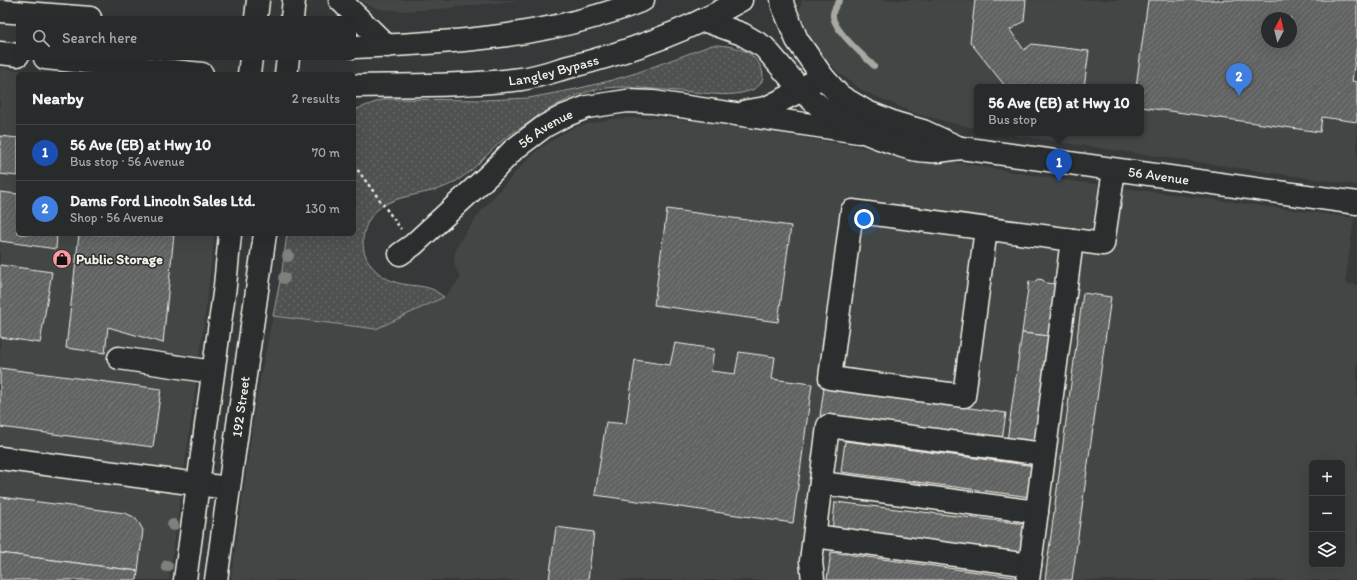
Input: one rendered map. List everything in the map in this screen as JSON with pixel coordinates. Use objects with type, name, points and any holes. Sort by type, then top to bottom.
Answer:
[{"type":"main road","points":[[256,16],[258,0]]},
{"type":"main road","points":[[292,16],[294,0]]},
{"type":"main road","points":[[340,0],[387,46]]},
{"type":"main road","points":[[356,47],[387,46],[485,38],[545,30],[607,14],[643,0]]},
{"type":"main road","name":"Langley Bypass","points":[[356,86],[449,85],[522,79],[604,58],[656,41],[703,20],[741,0]]},
{"type":"main road","points":[[782,0],[782,6],[796,40],[822,76]]},
{"type":"main road","points":[[0,11],[64,16]]},
{"type":"main road","points":[[703,20],[742,34],[764,47],[801,90]]},
{"type":"main road","points":[[0,53],[16,55]]},
{"type":"main road","points":[[61,60],[165,72]]},
{"type":"main road","points":[[249,72],[251,60]]},
{"type":"main road","points":[[286,72],[288,60]]},
{"type":"main road","name":"56 Avenue","points":[[732,113],[766,108],[801,90],[822,76],[840,96],[861,108],[895,123],[922,131],[961,148]]},
{"type":"main road","name":"56 Avenue","points":[[801,90],[816,104],[850,127],[903,147],[930,151],[961,148],[1357,203]]},
{"type":"main road","name":"56 Avenue","points":[[407,250],[492,172],[513,150],[545,126],[564,116],[587,107],[627,101],[653,102],[862,132]]},
{"type":"main road","points":[[986,229],[964,396],[830,378],[852,211],[1103,244],[1114,170]]},
{"type":"main road","points":[[185,580],[225,286],[230,236]]},
{"type":"main road","name":"192 Street","points":[[216,580],[265,236]]},
{"type":"main road","points":[[814,536],[1029,573],[1072,240]]},
{"type":"main road","points":[[119,358],[213,372]]},
{"type":"main road","points":[[813,580],[811,561],[828,426],[1044,454]]},
{"type":"main road","points":[[0,458],[228,488]]},
{"type":"main road","points":[[821,483],[1037,512]]},
{"type":"path","points":[[356,168],[407,250]]},
{"type":"shaded area","points":[[359,0],[521,0],[440,9],[403,11],[381,9],[370,6]]},
{"type":"shaded area","points":[[802,0],[1357,0],[1357,185],[1019,136],[1144,136],[1144,84],[974,84],[974,128],[917,114],[863,91],[839,73],[817,50],[798,14]]},
{"type":"shaded area","points":[[712,45],[731,47],[749,53],[759,64],[763,76],[757,87],[749,91],[735,94],[715,94],[624,87],[597,90],[572,97],[550,109],[507,137],[473,169],[451,184],[433,191],[394,200],[377,210],[369,219],[363,236],[363,242],[367,259],[374,269],[383,276],[398,283],[430,288],[444,297],[376,329],[273,316],[282,271],[287,236],[356,236],[356,109],[385,99],[484,100],[529,98],[576,89],[636,73]]},
{"type":"shaded area","points":[[0,68],[29,72],[16,72],[16,236],[215,236],[169,580],[0,580]]},
{"type":"shaded area","points":[[630,118],[656,118],[708,122],[1056,179],[1354,218],[1345,283],[1357,285],[1357,580],[231,580],[257,394],[273,316],[376,329],[444,297],[461,278],[455,267],[454,258],[456,250],[461,239],[482,210],[520,167],[538,150],[575,127],[612,119]]},
{"type":"building","points":[[975,0],[1026,0],[1024,21],[1010,30],[1024,50],[1032,44],[1089,51],[1084,84],[1003,84],[970,42]]},
{"type":"building","points":[[1148,0],[1357,0],[1357,44],[1352,81],[1357,82],[1357,122],[1322,117],[1320,132],[1144,107],[1144,84],[1136,84]]},
{"type":"building","points":[[0,136],[16,138],[16,176],[0,174]]},
{"type":"building","points":[[0,192],[16,194],[16,236],[57,236],[56,249],[0,241]]},
{"type":"building","points":[[667,209],[791,226],[778,322],[654,305]]},
{"type":"building","points":[[79,236],[174,236],[163,343],[108,327],[105,353],[66,348]]},
{"type":"building","points":[[0,265],[52,272],[40,343],[0,337]]},
{"type":"building","points":[[1038,279],[1043,280],[1046,283],[1056,284],[1049,336],[1022,333],[1029,281],[1034,282]]},
{"type":"building","points":[[1083,293],[1111,297],[1072,580],[1045,580]]},
{"type":"building","points":[[1022,333],[1049,336],[1034,445],[1007,441]]},
{"type":"building","points":[[675,343],[714,349],[711,371],[735,374],[739,352],[775,357],[772,379],[812,384],[793,523],[595,495],[606,422],[626,424],[635,360],[670,365]]},
{"type":"building","points":[[0,368],[161,389],[153,447],[0,427]]},
{"type":"building","points":[[824,388],[1006,413],[1002,440],[820,416]]},
{"type":"building","points":[[845,441],[1035,466],[1031,497],[841,472]]},
{"type":"building","points":[[0,497],[125,513],[134,517],[143,530],[138,571],[0,553]]},
{"type":"building","points":[[835,502],[1027,524],[1023,554],[832,532]]},
{"type":"building","points":[[556,527],[594,532],[588,580],[549,580]]},
{"type":"building","points":[[831,552],[1021,578],[1021,580],[827,580]]},
{"type":"building","points":[[0,553],[138,571],[137,580],[0,580]]},
{"type":"waterway","points":[[840,0],[833,12],[837,27],[849,42],[874,66]]},
{"type":"place","name":"Dams Ford Lincoln Sales Ltd.","points":[[1239,96]]},
{"type":"place","name":"56 Ave (EB) at Hwy 10","points":[[1059,182]]},
{"type":"place","name":"Public Storage","points":[[62,259]]}]
